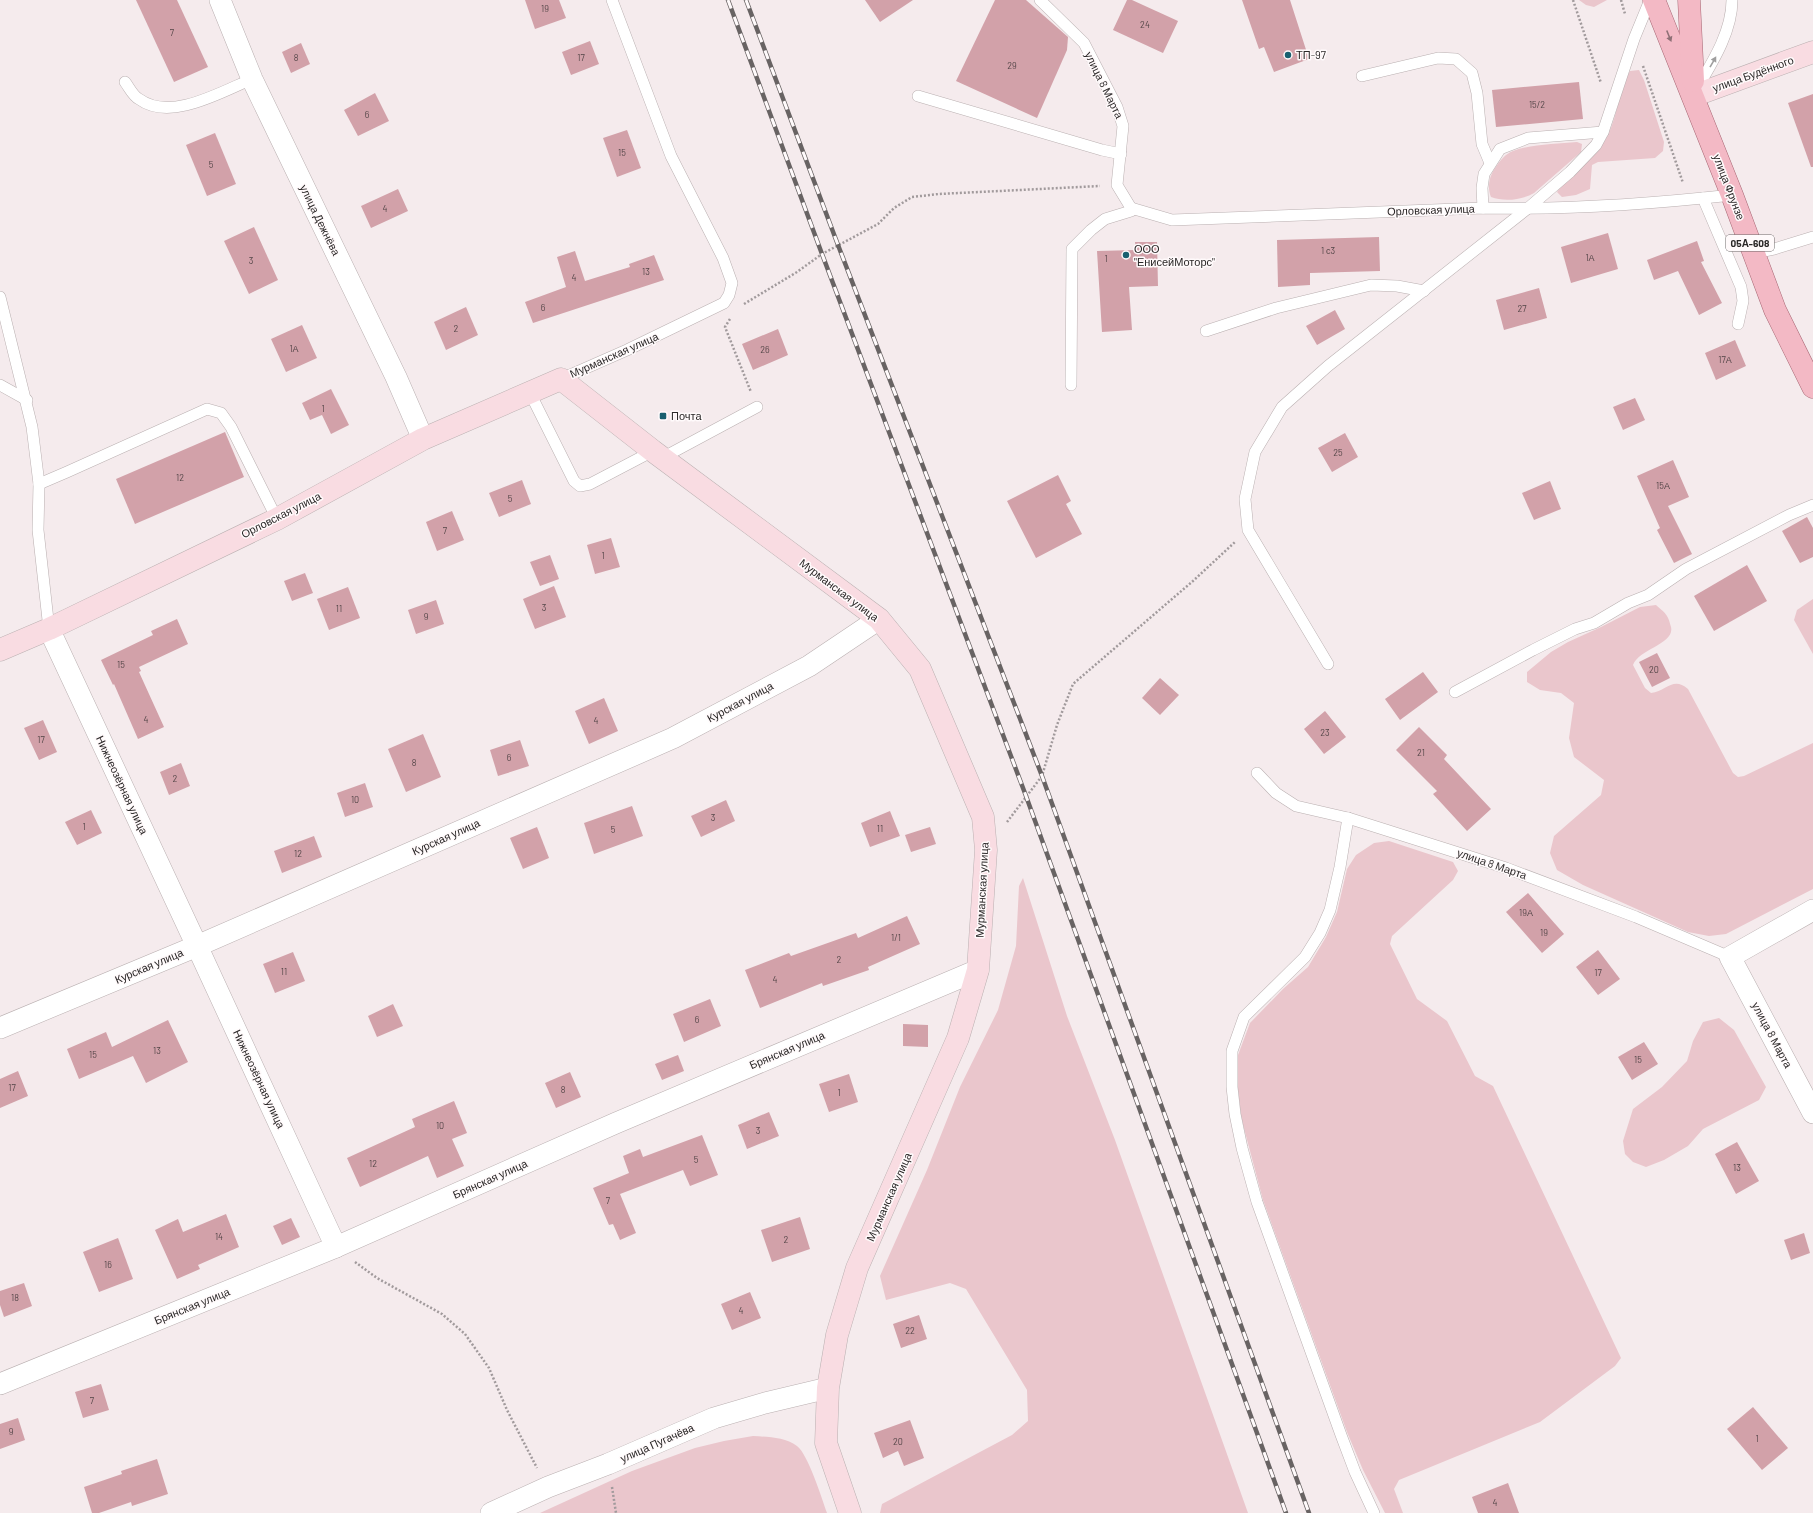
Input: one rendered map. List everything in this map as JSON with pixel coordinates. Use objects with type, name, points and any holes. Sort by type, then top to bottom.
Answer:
[{"type":"main road","name":"улица Фрунзе","points":[[1654,0],[1732,195],[1775,310],[1806,358],[1813,387]]},
{"type":"main road","name":"улица Фрунзе","points":[[1689,0],[1693,96]]},
{"type":"main road","name":"улица Будённого","points":[[1693,96],[1813,52]]},
{"type":"main road","name":"Орловская улица","points":[[0,650],[49,629],[277,519],[423,439],[561,379]]},
{"type":"main road","name":"Мурманская улица","points":[[561,379],[657,454],[879,619],[920,669],[983,817],[986,850],[978,970],[958,1038],[857,1268],[837,1334],[828,1388],[826,1444],[850,1513]]},
{"type":"street","name":"улица Дежнёва","points":[[220,0],[252,79],[392,370],[423,439]]},
{"type":"street","name":"Курская улица","points":[[0,1028],[197,946],[673,738],[809,666],[879,619]]},
{"type":"street","name":"Нижнеозёрная улица","points":[[49,629],[336,1247]]},
{"type":"street","points":[[1730,957],[1813,910]]},
{"type":"street","name":"улица 8 Марта","points":[[1730,957],[1813,1113]]},
{"type":"street","name":"Брянская улица","points":[[0,1384],[336,1247],[623,1120],[978,970]]},
{"type":"street","name":"улица Пугачёва","points":[[491,1513],[548,1487],[608,1464],[714,1418],[764,1403],[828,1388]]},
{"type":"lane","name":"Мурманская улица","points":[[561,379],[627,350],[724,303],[729,295],[732,283],[723,258],[671,156],[612,0]]},
{"type":"lane","name":"улица 8 Марта","points":[[1040,0],[1084,43],[1117,108],[1123,126],[1117,185]]},
{"type":"lane","points":[[1328,664],[1248,530],[1245,499],[1255,452],[1282,407],[1328,366],[1528,209],[1570,172],[1596,145],[1603,132],[1634,40],[1650,0]]},
{"type":"lane","points":[[1693,96],[1718,53],[1732,13],[1732,0]]},
{"type":"lane","points":[[1362,76],[1432,60],[1456,59],[1472,73],[1477,93],[1482,144],[1490,163]]},
{"type":"lane","points":[[125,82],[138,99],[160,108],[189,106],[252,79]]},
{"type":"lane","points":[[918,96],[1102,150],[1121,154]]},
{"type":"lane","points":[[1483,208],[1482,188],[1484,174],[1500,149],[1528,138],[1603,132]]},
{"type":"lane","points":[[1071,384],[1072,250],[1091,230],[1106,219],[1131,211],[1131,208],[1117,185]]},
{"type":"lane","name":"Орловская улица","points":[[1131,208],[1172,220],[1483,208],[1528,209],[1689,200],[1732,195]]},
{"type":"lane","points":[[1703,198],[1741,287],[1743,301],[1738,324]]},
{"type":"lane","points":[[1754,253],[1774,249],[1813,237]]},
{"type":"lane","points":[[1206,331],[1276,308],[1371,285],[1398,286],[1424,291]]},
{"type":"lane","name":"Нижнеозёрная улица","points":[[0,297],[27,400],[32,427],[39,484],[38,530],[49,629]]},
{"type":"lane","points":[[0,385],[27,400]]},
{"type":"lane","points":[[530,393],[574,481],[580,486],[590,484],[757,407]]},
{"type":"lane","points":[[39,484],[207,409],[220,413],[231,427],[277,519]]},
{"type":"lane","points":[[1455,692],[1533,650],[1575,629],[1594,623],[1628,603],[1648,595],[1686,569],[1813,504]]},
{"type":"lane","name":"улица 8 Марта","points":[[1257,773],[1276,793],[1296,806],[1348,818],[1506,868],[1636,918],[1730,957]]},
{"type":"lane","points":[[1348,818],[1340,867],[1330,910],[1320,933],[1305,957],[1244,1018],[1232,1051],[1232,1087],[1235,1114],[1253,1189],[1341,1435],[1355,1472],[1374,1513]]},
{"type":"path","points":[[1572,0],[1611,110]]},
{"type":"path","points":[[1634,40],[1689,200]]},
{"type":"path","points":[[738,308],[797,272],[822,254],[878,224],[894,208],[912,197],[938,194],[1117,185]]},
{"type":"path","points":[[734,314],[725,327],[757,407]]},
{"type":"path","points":[[986,850],[1042,776],[1057,725],[1073,684],[1193,581],[1248,530]]},
{"type":"path","points":[[336,1247],[376,1278],[442,1314],[465,1334],[489,1368],[527,1452],[548,1487]]},
{"type":"path","points":[[608,1464],[616,1513]]},
{"type":"shaded area","points":[[1579,0],[1607,0],[1594,7],[1586,5]]},
{"type":"shaded area","points":[[1639,70],[1644,80],[1664,142],[1663,151],[1655,158],[1598,162],[1592,165],[1590,189],[1576,195],[1562,197],[1557,192],[1569,178],[1590,159],[1608,135],[1626,78],[1630,71]]},
{"type":"shaded area","points":[[1577,142],[1582,144],[1581,152],[1534,193],[1513,200],[1496,199],[1491,197],[1489,182],[1491,175],[1503,158],[1508,154],[1528,147]]},
{"type":"shaded area","points":[[1813,599],[1813,654],[1794,620],[1797,610]]},
{"type":"shaded area","points":[[1656,605],[1667,616],[1671,627],[1671,633],[1668,638],[1637,659],[1633,665],[1645,688],[1651,693],[1657,692],[1674,684],[1683,685],[1688,689],[1733,773],[1738,777],[1744,776],[1813,743],[1813,889],[1726,934],[1709,936],[1688,932],[1583,885],[1557,870],[1550,853],[1554,836],[1601,795],[1604,780],[1574,757],[1569,738],[1574,703],[1561,693],[1540,690],[1527,682],[1527,672],[1551,652],[1568,642],[1640,607]]},
{"type":"shaded area","points":[[1389,841],[1453,862],[1458,871],[1453,880],[1392,936],[1390,944],[1417,999],[1447,1021],[1475,1076],[1493,1086],[1621,1358],[1615,1366],[1540,1422],[1399,1480],[1394,1489],[1403,1513],[1385,1513],[1363,1470],[1347,1432],[1263,1200],[1241,1117],[1238,1090],[1238,1055],[1250,1023],[1283,989],[1308,967],[1326,937],[1337,912],[1347,869],[1356,855],[1374,843]]},
{"type":"shaded area","points":[[1023,878],[1067,1016],[1115,1140],[1248,1513],[880,1513],[882,1504],[1012,1435],[1028,1421],[1027,1390],[966,1289],[950,1283],[886,1300],[880,1276],[927,1170],[960,1087],[998,1010],[1016,946],[1019,886]]},
{"type":"shaded area","points":[[1719,1018],[1734,1030],[1766,1087],[1759,1100],[1703,1129],[1688,1146],[1664,1160],[1646,1167],[1633,1162],[1625,1154],[1623,1141],[1633,1109],[1662,1087],[1687,1061],[1693,1041],[1703,1022]]},
{"type":"shaded area","points":[[753,1436],[782,1439],[797,1446],[806,1458],[827,1513],[540,1513],[632,1471],[695,1448]]},
{"type":"building","points":[[136,0],[177,0],[208,67],[174,82]]},
{"type":"building","points":[[525,0],[559,0],[566,18],[535,29]]},
{"type":"building","points":[[865,0],[913,0],[880,22]]},
{"type":"building","points":[[995,0],[1026,0],[1068,37],[1067,50],[1037,118],[956,81]]},
{"type":"building","points":[[1127,0],[1132,0],[1178,21],[1163,53],[1113,30]]},
{"type":"building","points":[[1242,0],[1290,0],[1309,59],[1274,72],[1264,47],[1259,49]]},
{"type":"building","points":[[590,41],[599,64],[571,75],[562,52]]},
{"type":"building","points":[[301,43],[310,64],[291,73],[282,52]]},
{"type":"building","points":[[1579,82],[1583,119],[1496,127],[1492,90]]},
{"type":"building","points":[[375,93],[389,121],[358,136],[344,110]]},
{"type":"building","points":[[1813,94],[1813,167],[1811,167],[1788,103]]},
{"type":"building","points":[[627,130],[641,168],[617,177],[603,138]]},
{"type":"building","points":[[215,133],[236,184],[207,196],[186,145]]},
{"type":"building","points":[[398,189],[408,211],[371,228],[361,206]]},
{"type":"building","points":[[254,227],[278,280],[249,294],[224,241]]},
{"type":"building","points":[[1608,233],[1618,269],[1571,283],[1561,247]]},
{"type":"building","points":[[1379,237],[1380,271],[1310,273],[1310,285],[1278,287],[1277,240]]},
{"type":"building","points":[[1697,241],[1704,261],[1701,262],[1722,303],[1699,315],[1678,271],[1654,280],[1647,260]]},
{"type":"building","points":[[1135,242],[1157,242],[1158,286],[1129,287],[1132,330],[1102,332],[1097,251],[1136,250]]},
{"type":"building","points":[[575,251],[585,281],[630,267],[629,264],[654,255],[664,280],[533,323],[525,302],[566,287],[557,257]]},
{"type":"building","points":[[1539,288],[1547,318],[1504,330],[1496,300]]},
{"type":"building","points":[[466,307],[478,335],[446,350],[434,322]]},
{"type":"building","points":[[1335,310],[1345,329],[1317,345],[1306,326]]},
{"type":"building","points":[[302,325],[317,358],[286,372],[271,339]]},
{"type":"building","points":[[778,329],[788,355],[753,370],[742,344]]},
{"type":"building","points":[[1735,340],[1746,366],[1716,380],[1705,353]]},
{"type":"building","points":[[331,389],[349,425],[331,434],[322,415],[310,420],[302,403]]},
{"type":"building","points":[[1635,398],[1645,420],[1623,430],[1613,407]]},
{"type":"building","points":[[225,432],[244,477],[135,524],[116,479]]},
{"type":"building","points":[[1345,433],[1358,457],[1332,472],[1318,448]]},
{"type":"building","points":[[1673,460],[1689,497],[1668,506],[1692,554],[1674,563],[1657,530],[1660,528],[1637,476]]},
{"type":"building","points":[[1058,475],[1071,501],[1066,504],[1082,534],[1036,558],[1007,501]]},
{"type":"building","points":[[522,480],[531,504],[499,517],[489,493]]},
{"type":"building","points":[[1550,481],[1561,509],[1534,520],[1522,493]]},
{"type":"building","points":[[452,511],[464,540],[437,551],[426,522]]},
{"type":"building","points":[[1807,517],[1813,528],[1813,557],[1800,563],[1782,531]]},
{"type":"building","points":[[611,538],[620,567],[595,574],[587,545]]},
{"type":"building","points":[[550,555],[559,579],[540,586],[530,562]]},
{"type":"building","points":[[1747,565],[1767,601],[1714,631],[1694,596]]},
{"type":"building","points":[[305,573],[313,593],[292,601],[284,581]]},
{"type":"building","points":[[554,586],[566,617],[535,629],[523,599]]},
{"type":"building","points":[[348,587],[360,618],[329,630],[317,599]]},
{"type":"building","points":[[436,600],[444,624],[416,634],[408,610]]},
{"type":"building","points":[[177,619],[188,644],[139,667],[141,671],[139,672],[164,727],[138,739],[114,684],[113,685],[101,660],[153,635],[151,631]]},
{"type":"building","points":[[1657,653],[1670,678],[1652,687],[1639,662]]},
{"type":"building","points":[[1423,672],[1438,692],[1400,720],[1385,699]]},
{"type":"building","points":[[1160,678],[1179,695],[1160,715],[1142,698]]},
{"type":"building","points":[[604,698],[618,731],[589,744],[575,711]]},
{"type":"building","points":[[1325,711],[1346,737],[1324,754],[1304,729]]},
{"type":"building","points":[[43,720],[57,752],[39,760],[24,728]]},
{"type":"building","points":[[1419,727],[1447,755],[1444,759],[1491,809],[1467,831],[1433,794],[1437,791],[1396,750]]},
{"type":"building","points":[[423,734],[441,777],[406,792],[388,749]]},
{"type":"building","points":[[520,740],[529,766],[498,776],[490,750]]},
{"type":"building","points":[[181,763],[190,786],[169,795],[160,772]]},
{"type":"building","points":[[365,783],[373,807],[345,817],[337,793]]},
{"type":"building","points":[[726,800],[735,821],[701,837],[691,816]]},
{"type":"building","points":[[632,806],[643,836],[594,854],[584,823]]},
{"type":"building","points":[[91,810],[102,833],[77,845],[65,822]]},
{"type":"building","points":[[890,811],[900,836],[870,847],[861,823]]},
{"type":"building","points":[[537,827],[549,858],[523,869],[510,838]]},
{"type":"building","points":[[930,827],[936,844],[911,852],[905,835]]},
{"type":"building","points":[[314,836],[322,857],[282,873],[274,851]]},
{"type":"building","points":[[1528,893],[1564,934],[1542,953],[1506,912]]},
{"type":"building","points":[[907,916],[920,944],[868,967],[869,970],[823,986],[822,983],[760,1008],[745,970],[789,953],[791,956],[856,933],[858,938]]},
{"type":"building","points":[[1598,950],[1620,979],[1598,995],[1576,967]]},
{"type":"building","points":[[293,952],[305,981],[275,993],[263,964]]},
{"type":"building","points":[[710,999],[721,1026],[684,1042],[673,1014]]},
{"type":"building","points":[[393,1004],[403,1026],[377,1037],[368,1016]]},
{"type":"building","points":[[168,1020],[188,1062],[146,1083],[133,1056],[79,1079],[67,1049],[106,1032],[112,1047]]},
{"type":"building","points":[[903,1024],[928,1025],[928,1047],[903,1046]]},
{"type":"building","points":[[1644,1042],[1658,1064],[1632,1080],[1618,1057]]},
{"type":"building","points":[[678,1055],[684,1071],[662,1080],[655,1064]]},
{"type":"building","points":[[18,1071],[28,1096],[0,1108],[0,1079]]},
{"type":"building","points":[[570,1072],[581,1097],[556,1108],[545,1083]]},
{"type":"building","points":[[849,1074],[858,1102],[829,1112],[819,1084]]},
{"type":"building","points":[[454,1101],[467,1133],[452,1139],[464,1166],[437,1178],[428,1156],[360,1187],[347,1158],[415,1127],[412,1119]]},
{"type":"building","points":[[769,1112],[779,1136],[747,1149],[738,1125]]},
{"type":"building","points":[[702,1135],[718,1175],[690,1186],[683,1170],[620,1194],[636,1233],[620,1240],[613,1224],[609,1225],[593,1188],[629,1173],[623,1156],[640,1149],[643,1157]]},
{"type":"building","points":[[1737,1142],[1759,1181],[1736,1194],[1715,1154]]},
{"type":"building","points":[[226,1214],[239,1247],[198,1265],[200,1269],[177,1279],[155,1230],[178,1219],[183,1232]]},
{"type":"building","points":[[800,1217],[810,1249],[772,1262],[761,1230]]},
{"type":"building","points":[[291,1218],[300,1237],[282,1245],[273,1226]]},
{"type":"building","points":[[1804,1233],[1810,1253],[1791,1260],[1784,1240]]},
{"type":"building","points":[[118,1238],[133,1279],[99,1292],[83,1252]]},
{"type":"building","points":[[24,1283],[32,1306],[4,1317],[0,1305],[0,1291]]},
{"type":"building","points":[[750,1292],[761,1318],[732,1330],[721,1304]]},
{"type":"building","points":[[919,1315],[927,1339],[901,1348],[893,1324]]},
{"type":"building","points":[[101,1384],[109,1410],[83,1418],[75,1392]]},
{"type":"building","points":[[1753,1407],[1788,1448],[1762,1470],[1727,1429]]},
{"type":"building","points":[[18,1418],[25,1440],[0,1449],[0,1424]]},
{"type":"building","points":[[910,1420],[924,1458],[904,1466],[898,1451],[883,1458],[874,1433]]},
{"type":"building","points":[[157,1459],[168,1494],[132,1506],[131,1502],[99,1513],[92,1513],[84,1487],[122,1474],[121,1471]]},
{"type":"building","points":[[1508,1483],[1519,1513],[1478,1513],[1472,1497]]},
{"type":"railway","points":[[728,0],[1026,796],[1286,1513]]},
{"type":"railway","points":[[746,0],[838,245],[1042,776],[1309,1513]]},
{"type":"place","name":"ТП-97","points":[[1288,55]]},
{"type":"place","name":"ООО \"ЕнисейМоторс\"","points":[[1126,255]]},
{"type":"place","name":"Почта","points":[[663,416]]}]
